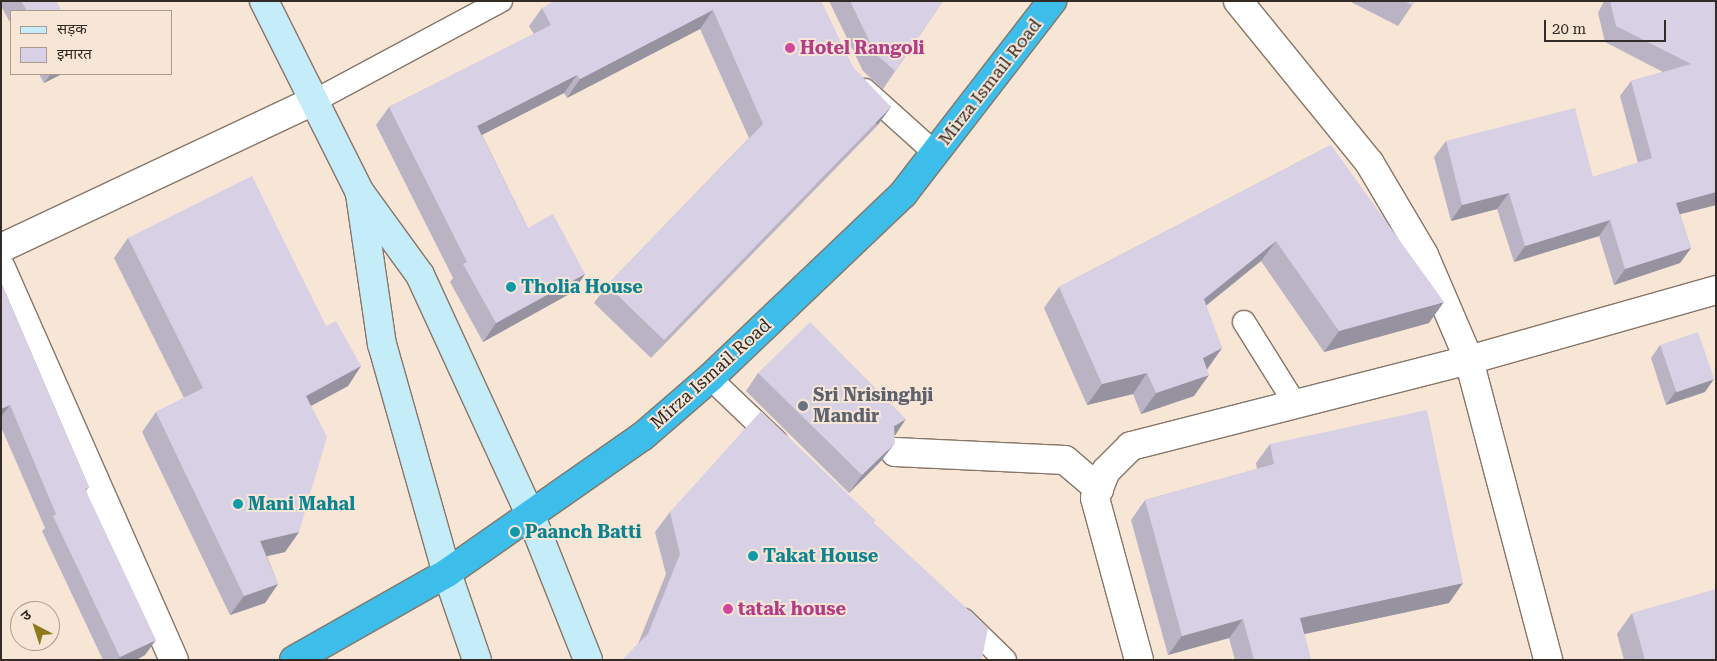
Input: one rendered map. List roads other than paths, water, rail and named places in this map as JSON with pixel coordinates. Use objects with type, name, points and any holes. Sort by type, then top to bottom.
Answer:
[{"type":"highway","name":"Mirza Ismail Road","points":[[294,660],[447,573],[643,436],[710,378],[903,194],[1052,1]]},
{"type":"street","points":[[264,1],[316,100],[359,190],[420,275],[530,514],[588,660]]},
{"type":"street","points":[[1238,1],[1369,162],[1424,255],[1469,360],[1548,660]]},
{"type":"street","points":[[1,248],[316,100]]},
{"type":"street","points":[[359,190],[382,344],[447,573],[477,660]]},
{"type":"street","points":[[1,268],[174,660]]},
{"type":"street","points":[[1137,659],[1095,498],[1106,472],[1131,446],[1294,402],[1469,360],[1716,290]]},
{"type":"street","points":[[895,452],[1065,460],[1099,489]]},
{"type":"lane","points":[[316,100],[501,1]]},
{"type":"lane","points":[[848,70],[852,79],[935,153]]},
{"type":"lane","points":[[1244,322],[1294,402]]},
{"type":"lane","points":[[710,378],[789,454]]},
{"type":"lane","points":[[948,605],[1005,660]]},
{"type":"place","name":"Hotel Rangoli","points":[[790,48]]},
{"type":"place","name":"Tholia House","points":[[511,287]]},
{"type":"place","name":"Sri Nrisinghji Mandir","points":[[803,406]]},
{"type":"place","name":"Mani Mahal","points":[[238,504]]},
{"type":"place","name":"Paanch Batti","points":[[515,532]]},
{"type":"place","name":"Takat House","points":[[753,556]]},
{"type":"place","name":"tatak house","points":[[728,609]]}]
